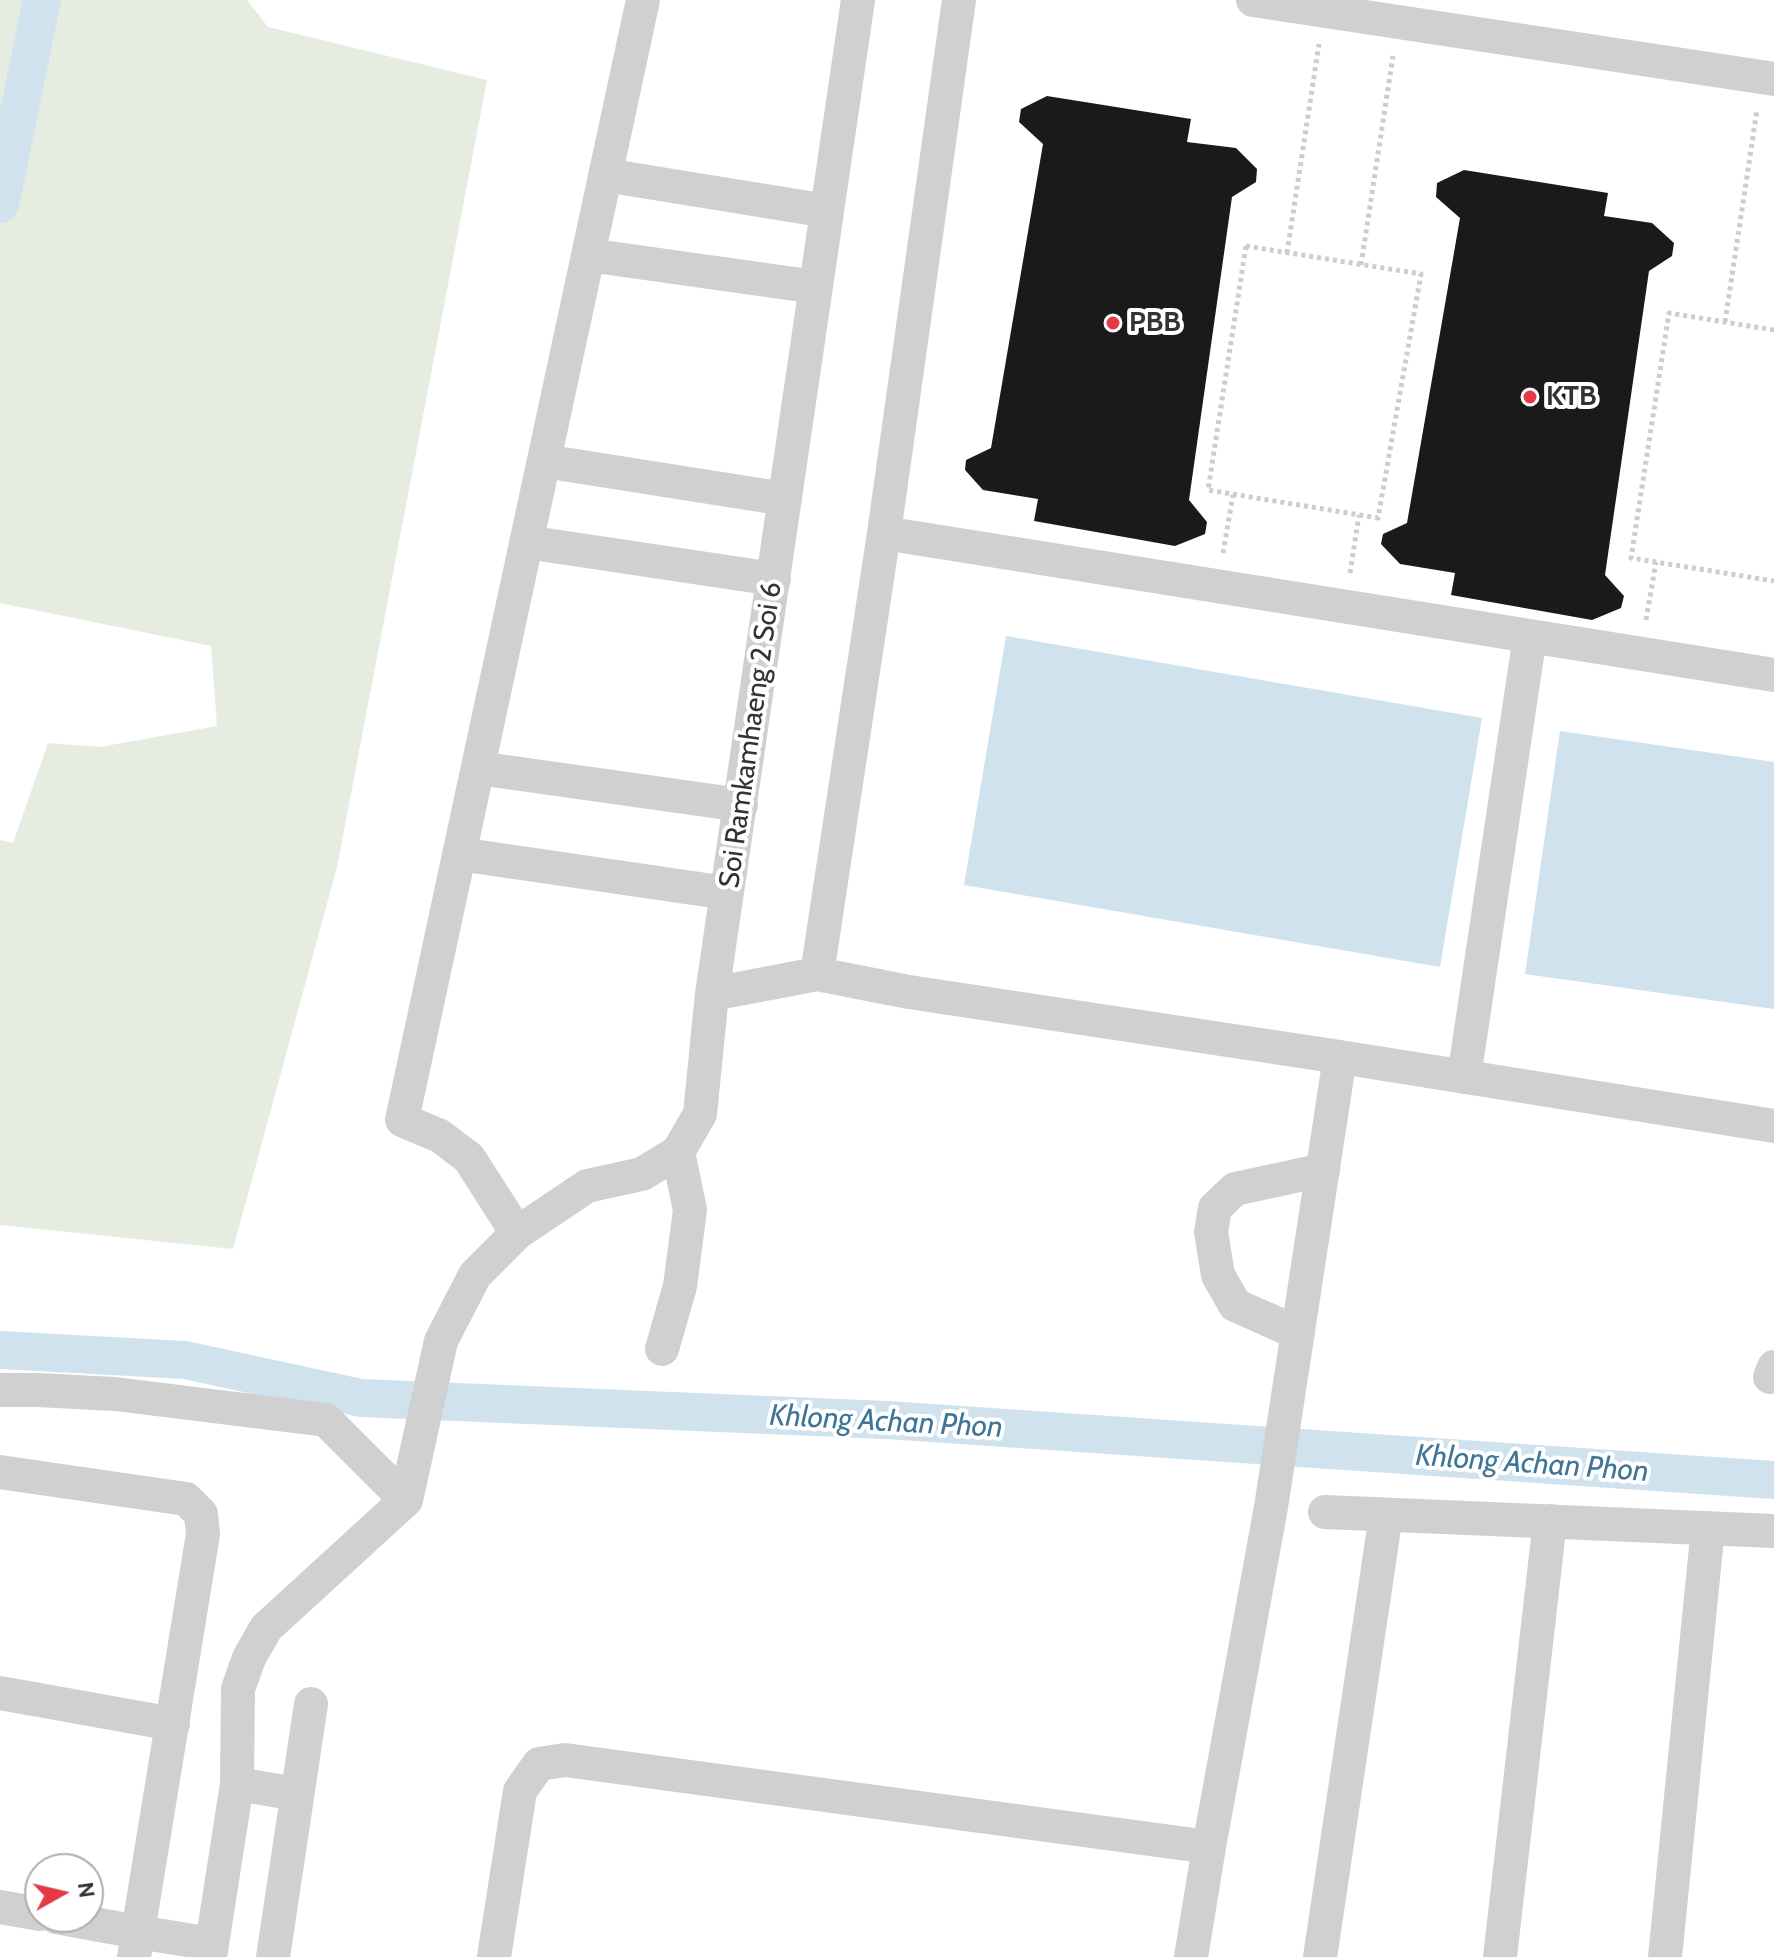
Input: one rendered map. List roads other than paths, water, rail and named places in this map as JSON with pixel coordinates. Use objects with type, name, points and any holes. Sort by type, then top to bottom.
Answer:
[{"type":"street","points":[[517,1233],[469,1158],[440,1136],[402,1120],[643,0]]},
{"type":"street","name":"Soi Ramkamhaeng 2 Soi 6","points":[[406,1500],[441,1341],[475,1275],[517,1233],[587,1186],[642,1174],[678,1152],[700,1114],[712,994],[858,0]]},
{"type":"street","points":[[817,974],[884,533],[959,0]]},
{"type":"street","points":[[1253,0],[1346,9],[1398,22],[1768,78]]},
{"type":"street","points":[[605,175],[827,211]]},
{"type":"street","points":[[588,255],[816,287]]},
{"type":"street","points":[[544,461],[785,499]]},
{"type":"street","points":[[884,533],[1774,675]]},
{"type":"street","points":[[526,542],[774,579]]},
{"type":"street","points":[[1464,1077],[1530,636]]},
{"type":"street","points":[[478,768],[741,805]]},
{"type":"street","points":[[459,854],[727,893]]},
{"type":"street","points":[[712,994],[817,974],[909,992],[1774,1126]]},
{"type":"street","points":[[1191,1957],[1271,1507],[1340,1057]]},
{"type":"street","points":[[662,1349],[680,1286],[690,1210],[678,1152]]},
{"type":"street","points":[[1298,1333],[1235,1305],[1218,1275],[1211,1232],[1215,1208],[1235,1189],[1323,1170]]},
{"type":"street","points":[[0,1390],[115,1394],[326,1420],[406,1500],[266,1628],[249,1658],[238,1689],[237,1784],[211,1951],[136,1945],[102,1933]]},
{"type":"street","points":[[0,1472],[186,1499],[201,1514],[203,1534],[136,1945]]},
{"type":"street","points":[[1325,1512],[1774,1531]]},
{"type":"street","points":[[1320,1957],[1386,1515]]},
{"type":"street","points":[[1500,1957],[1550,1521]]},
{"type":"street","points":[[1665,1957],[1708,1528]]},
{"type":"street","points":[[0,1693],[173,1724]]},
{"type":"street","points":[[273,1957],[311,1704]]},
{"type":"street","points":[[494,1957],[520,1791],[539,1764],[565,1760],[1209,1847]]},
{"type":"street","points":[[237,1784],[297,1794]]},
{"type":"street","points":[[0,1907],[24,1911]]},
{"type":"water","points":[[1006,636],[1482,718],[1440,967],[964,885]]},
{"type":"water","points":[[1560,731],[1774,762],[1774,1009],[1525,974]]},
{"type":"waterway","points":[[0,204],[42,0]]},
{"type":"waterway","name":"Khlong Achan Phon","points":[[0,1350],[185,1360],[361,1398],[887,1420],[1774,1480]]},
{"type":"place","name":"PBB","points":[[1113,323]]},
{"type":"place","name":"KTB","points":[[1530,397]]}]
